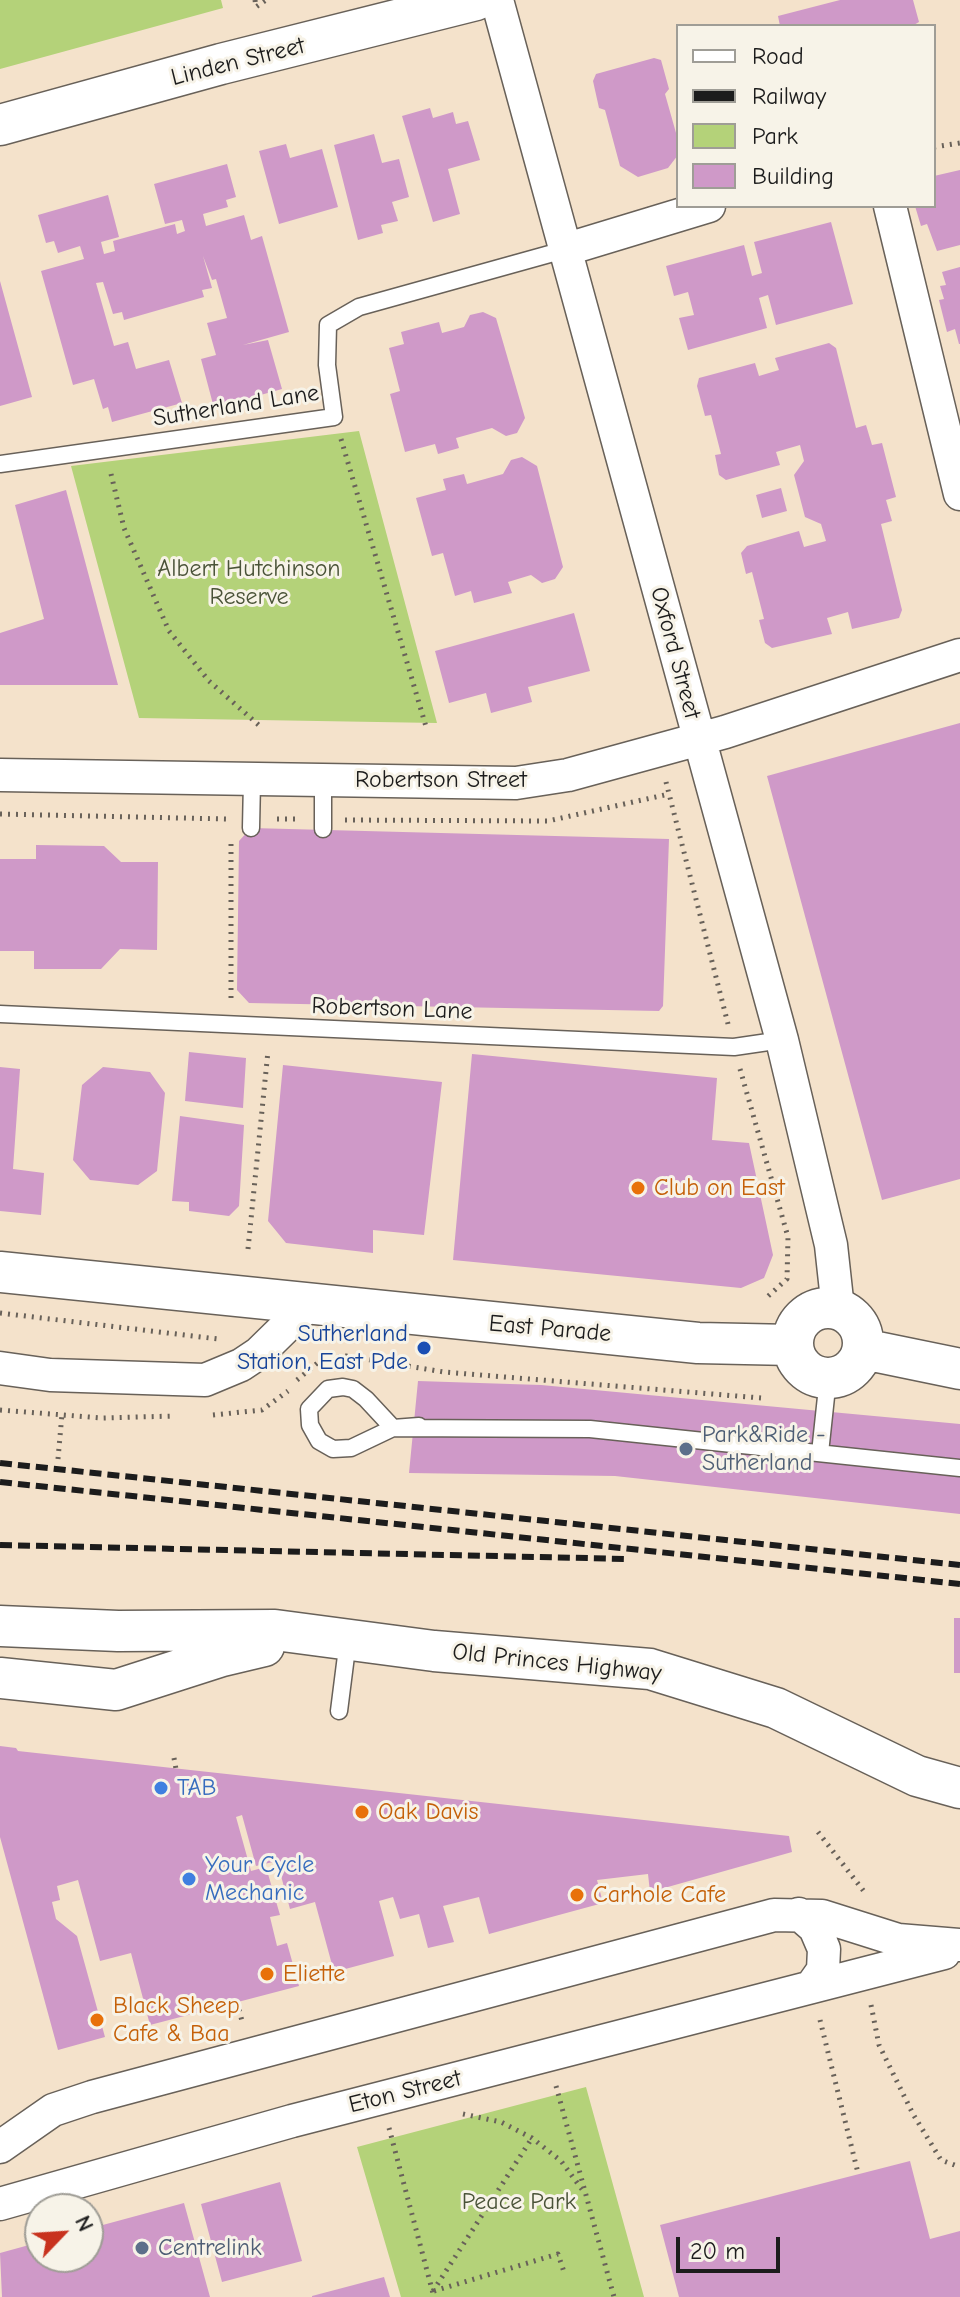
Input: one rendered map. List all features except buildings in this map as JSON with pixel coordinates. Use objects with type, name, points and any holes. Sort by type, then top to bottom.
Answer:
[{"type":"street","name":"Linden Street","points":[[0,125],[221,64],[476,0]]},
{"type":"street","name":"Oxford Street","points":[[497,0],[782,1040],[831,1245],[838,1309]]},
{"type":"street","points":[[564,250],[702,208]]},
{"type":"street","points":[[890,208],[960,494]]},
{"type":"street","name":"Robertson Street","points":[[0,775],[516,783],[568,775],[699,739],[960,655]]},
{"type":"street","name":"East Parade","points":[[0,1272],[307,1306],[698,1343],[792,1345]]},
{"type":"street","points":[[0,1382],[26,1375],[205,1380],[241,1365],[259,1353],[307,1306]]},
{"type":"street","points":[[821,1308],[838,1309],[858,1324],[863,1349],[860,1359],[847,1373],[828,1378],[804,1369],[792,1345],[796,1328],[806,1315],[821,1308]]},
{"type":"street","points":[[863,1349],[960,1369]]},
{"type":"street","points":[[0,1368],[50,1375]]},
{"type":"street","name":"Old Princes Highway","points":[[0,1624],[118,1631],[258,1629],[448,1652],[632,1667],[671,1674],[776,1708],[952,1789]]},
{"type":"street","points":[[43,1628],[105,1639],[115,1645],[125,1661],[126,1674],[115,1687],[100,1689]]},
{"type":"street","name":"Old Princes Highway","points":[[0,1678],[127,1689],[240,1651],[348,1640]]},
{"type":"street","points":[[799,1914],[815,1928],[824,1949],[823,1970],[811,1987]]},
{"type":"street","name":"Eton Street","points":[[0,2147],[53,2110],[92,2097],[752,1920],[799,1914],[842,1920],[898,1940],[960,1946]]},
{"type":"street","name":"Eton Street","points":[[0,2204],[277,2125],[960,1946]]},
{"type":"lane","name":"Sutherland Lane","points":[[0,464],[334,417],[327,365],[328,325],[359,307],[564,250]]},
{"type":"lane","points":[[323,780],[323,829]]},
{"type":"lane","points":[[251,828],[252,781]]},
{"type":"lane","name":"Robertson Lane","points":[[0,1014],[734,1047],[782,1040]]},
{"type":"lane","points":[[820,1453],[828,1378]]},
{"type":"lane","points":[[393,1428],[353,1389],[328,1389],[309,1409],[310,1425],[319,1441],[333,1449],[351,1448],[393,1428],[590,1429],[960,1468]]},
{"type":"lane","points":[[339,1711],[348,1640]]},
{"type":"path","points":[[255,0],[256,7],[266,0]]},
{"type":"path","points":[[936,147],[960,143]]},
{"type":"path","points":[[334,417],[427,730]]},
{"type":"path","points":[[85,453],[113,476],[124,528],[169,631],[209,681],[262,728]]},
{"type":"path","points":[[230,819],[231,827]]},
{"type":"path","points":[[231,841],[232,1025]]},
{"type":"path","points":[[248,1249],[271,1028]]},
{"type":"path","points":[[0,1313],[215,1338]]},
{"type":"path","points":[[303,1373],[321,1360],[346,1356],[444,1372],[761,1398]]},
{"type":"path","points":[[0,1410],[62,1414],[58,1459]]},
{"type":"path","points":[[174,1758],[176,1769]]},
{"type":"path","points":[[820,2020],[858,2173]]},
{"type":"path","points":[[550,2055],[614,2297]]},
{"type":"path","points":[[454,2112],[501,2122],[532,2138],[561,2161],[586,2196]]},
{"type":"path","points":[[388,2128],[433,2294]]},
{"type":"path","points":[[433,2294],[532,2138]]},
{"type":"path","points":[[433,2294],[558,2254],[564,2272]]},
{"type":"green space","points":[[0,0],[221,0],[223,8],[0,69]]},
{"type":"green space","name":"Albert Hutchinson Reserve","points":[[359,431],[437,723],[139,718],[71,466]]},
{"type":"green space","name":"Peace Park","points":[[586,2087],[644,2297],[401,2297],[357,2147]]},
{"type":"railway","points":[[0,1463],[960,1565]]},
{"type":"railway","points":[[0,1482],[960,1584]]},
{"type":"railway","points":[[0,1545],[628,1559]]},
{"type":"place","name":"Club on East","points":[[638,1188]]},
{"type":"place","name":"Sutherland Station, East Pde","points":[[424,1348]]},
{"type":"place","name":"Park&Ride - Sutherland","points":[[686,1449]]},
{"type":"place","name":"TAB","points":[[161,1788]]},
{"type":"place","name":"Oak Davis","points":[[362,1812]]},
{"type":"place","name":"Your Cycle Mechanic","points":[[189,1879]]},
{"type":"place","name":"Carhole Cafe","points":[[577,1895]]},
{"type":"place","name":"Eliette","points":[[267,1974]]},
{"type":"place","name":"Black Sheep Cafe & Baa","points":[[97,2020]]},
{"type":"place","name":"Centrelink","points":[[142,2248]]}]
